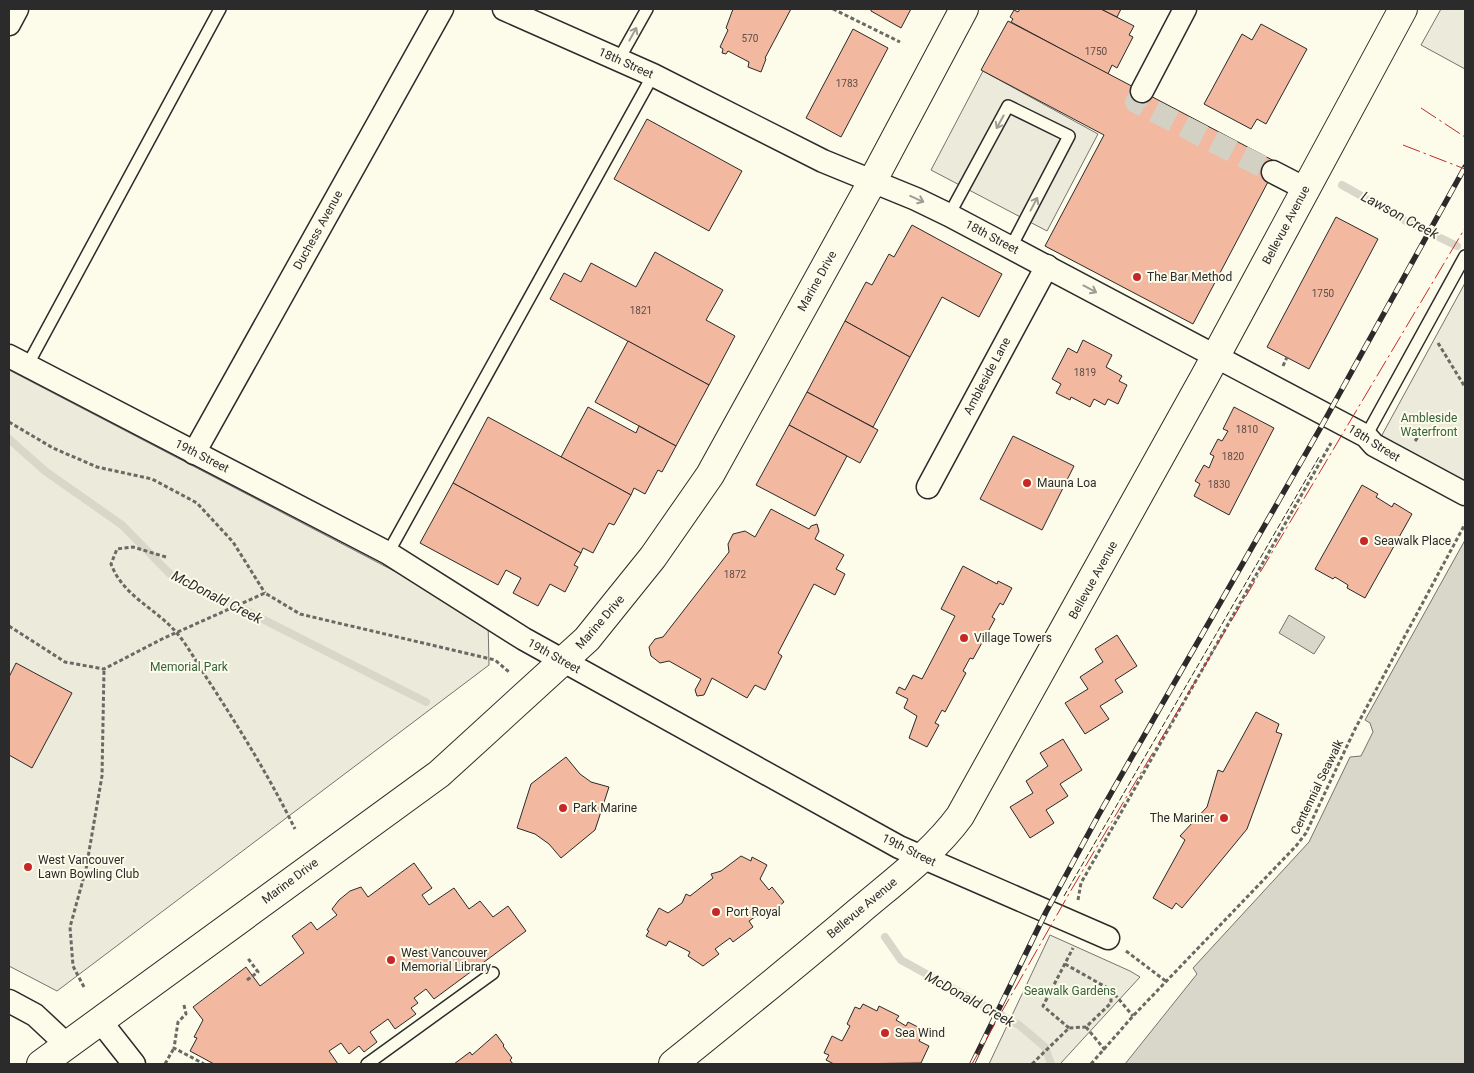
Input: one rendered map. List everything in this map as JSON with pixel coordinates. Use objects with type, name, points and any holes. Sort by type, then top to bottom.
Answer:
[{"type":"main road","name":"Marine Drive","points":[[41,1064],[439,774],[587,639],[653,557],[710,475],[872,182],[964,9]]},
{"type":"main road","name":"Bellevue Avenue","points":[[673,1064],[763,992],[950,830],[981,783],[1216,357],[1403,9]]},
{"type":"street","points":[[9,24],[17,9]]},
{"type":"street","name":"Duchess Avenue","points":[[194,453],[442,9]]},
{"type":"street","name":"18th Street","points":[[504,9],[653,74],[823,161],[916,199],[949,215],[1342,423],[1366,436],[1374,445],[1465,494]]},
{"type":"street","points":[[1142,91],[1185,9]]},
{"type":"street","points":[[1273,172],[1306,188]]},
{"type":"street","name":"Ambleside Lane","points":[[928,487],[1047,266]]},
{"type":"street","name":"19th Street","points":[[18,361],[388,553],[517,635],[564,662],[921,857],[1108,938]]},
{"type":"street","points":[[9,1001],[35,1015],[67,1045]]},
{"type":"street","points":[[101,1022],[130,1060]]},
{"type":"lane","points":[[18,361],[220,9]]},
{"type":"lane","points":[[619,59],[647,9]]},
{"type":"lane","points":[[388,553],[653,74]]},
{"type":"lane","points":[[949,215],[1008,106],[1069,136],[1011,247]]},
{"type":"lane","points":[[1366,436],[1465,256]]},
{"type":"lane","points":[[367,1064],[493,973]]},
{"type":"path","points":[[833,9],[900,42]]},
{"type":"path","points":[[1426,326],[1465,387]]},
{"type":"path","points":[[9,422],[53,448],[97,466],[152,479],[197,503],[233,542],[265,594],[300,614],[495,660],[508,672]]},
{"type":"path","points":[[1111,990],[1111,1003],[1086,1028],[1069,1028],[1043,1006],[1065,964],[1078,925],[1081,883],[1342,423]]},
{"type":"path","points":[[1413,444],[1422,432],[1430,428]]},
{"type":"path","name":"Centennial Seawalk","points":[[1091,1064],[1133,1016],[1296,846],[1306,833],[1355,729],[1465,524]]},
{"type":"path","points":[[166,557],[133,546],[117,549],[113,555],[112,564],[116,578],[130,594],[159,615],[177,633],[241,731],[295,829]]},
{"type":"path","points":[[9,626],[65,662],[104,670],[162,639],[265,594]]},
{"type":"path","points":[[84,987],[73,966],[70,927],[86,869],[102,776],[104,670]]},
{"type":"path","points":[[1108,938],[1167,982]]},
{"type":"path","points":[[247,958],[258,972],[247,980]]},
{"type":"path","points":[[1065,964],[1111,990],[1133,1016]]},
{"type":"path","points":[[248,970],[254,966]]},
{"type":"path","points":[[165,1064],[174,1048],[178,1022],[186,1014],[184,1005]]},
{"type":"path","points":[[1032,1064],[1069,1028]]},
{"type":"path","points":[[1086,1028],[1105,1050]]},
{"type":"path","points":[[174,1048],[204,1064]]},
{"type":"green space","name":"Ambleside Waterfront","points":[[1465,283],[1465,485],[1385,442],[1382,435]]},
{"type":"green space","name":"Memorial Park","points":[[9,370],[488,620],[489,665],[57,991],[9,966]]},
{"type":"green space","name":"Seawalk Gardens","points":[[1050,935],[1140,977],[1060,1064],[989,1064]]},
{"type":"shaded area","points":[[1441,9],[1465,9],[1465,69],[1421,45]]},
{"type":"shaded area","points":[[983,71],[1098,134],[1047,231],[931,170]]},
{"type":"shaded area","points":[[1465,540],[1465,1064],[1125,1064],[1197,974],[1193,968],[1309,842],[1350,757],[1361,756],[1373,732],[1370,723],[1365,720]]},
{"type":"shaded area","points":[[1289,615],[1325,637],[1314,654],[1279,633]]},
{"type":"building","points":[[733,9],[791,9],[765,58],[761,72],[748,67],[749,62],[728,51],[726,54],[722,53],[723,49],[720,47],[728,30],[726,28]]},
{"type":"building","points":[[871,9],[911,9],[901,28],[871,11]]},
{"type":"building","points":[[1020,9],[1101,9],[1134,26],[1129,35],[1133,37],[1117,68],[1112,65],[1108,74],[1011,22],[1013,19],[1010,17],[1014,10],[1018,12]]},
{"type":"building","points":[[1101,9],[1121,9],[1117,17]]},
{"type":"building","points":[[1008,21],[1278,163],[1193,324],[1045,246],[1104,135],[981,70]]},
{"type":"building","points":[[1261,24],[1307,49],[1266,124],[1257,119],[1251,129],[1204,104],[1242,34],[1252,40]]},
{"type":"building","points":[[853,29],[888,48],[841,137],[806,118]]},
{"type":"building","points":[[647,119],[742,171],[709,231],[614,179]]},
{"type":"building","points":[[1336,217],[1378,239],[1309,369],[1267,347]]},
{"type":"building","points":[[912,225],[1002,274],[979,317],[942,297],[910,357],[845,321],[866,282],[872,285],[889,254],[894,257]]},
{"type":"building","points":[[655,252],[723,290],[706,320],[735,336],[709,385],[550,299],[564,273],[581,282],[591,263],[636,287]]},
{"type":"building","points":[[845,321],[910,357],[873,427],[807,392]]},
{"type":"building","points":[[1083,340],[1112,355],[1106,367],[1122,376],[1119,381],[1127,385],[1118,404],[1108,399],[1105,405],[1094,399],[1090,407],[1071,397],[1070,400],[1056,393],[1061,384],[1052,379],[1068,348],[1077,353]]},
{"type":"building","points":[[628,341],[709,385],[676,446],[595,402]]},
{"type":"building","points":[[807,392],[878,430],[860,463],[789,425]]},
{"type":"building","points":[[588,407],[636,433],[639,426],[676,446],[662,472],[658,470],[645,494],[634,488],[631,495],[561,457]]},
{"type":"building","points":[[1234,407],[1274,428],[1229,515],[1194,496],[1200,484],[1195,481],[1204,465],[1209,468],[1214,456],[1210,454],[1218,439],[1222,441],[1228,431],[1223,429]]},
{"type":"building","points":[[488,417],[631,495],[614,525],[609,523],[593,553],[583,548],[581,553],[453,483]]},
{"type":"building","points":[[789,425],[847,456],[815,516],[756,485]]},
{"type":"building","name":"Mauna Loa","points":[[1013,436],[1074,466],[1042,530],[980,499]]},
{"type":"building","points":[[453,483],[581,553],[574,565],[578,567],[565,592],[550,584],[538,606],[513,593],[521,578],[506,570],[498,585],[420,543]]},
{"type":"building","name":"Seawalk Place","points":[[1362,485],[1378,494],[1376,497],[1392,507],[1394,503],[1412,514],[1365,598],[1347,588],[1348,585],[1335,577],[1333,579],[1315,569]]},
{"type":"building","points":[[771,509],[809,529],[817,524],[819,531],[815,539],[844,555],[836,569],[845,574],[835,595],[814,584],[778,653],[782,656],[765,690],[755,685],[747,698],[712,678],[704,695],[697,696],[695,690],[701,679],[669,661],[660,663],[651,656],[649,647],[655,639],[663,637],[729,552],[728,544],[733,534],[745,531],[755,537]]},
{"type":"building","name":"Village Towers","points":[[963,566],[997,584],[998,581],[1012,588],[1003,605],[1000,603],[992,617],[995,619],[973,659],[970,658],[963,671],[966,673],[945,712],[942,710],[935,723],[939,725],[927,747],[909,738],[917,716],[904,708],[908,699],[896,693],[899,687],[905,690],[913,675],[922,679],[955,616],[941,609]]},
{"type":"building","points":[[1117,635],[1137,666],[1115,680],[1123,692],[1100,706],[1109,719],[1085,734],[1065,703],[1088,689],[1080,677],[1103,662],[1095,649]]},
{"type":"building","points":[[16,663],[72,693],[32,768],[9,755],[9,677]]},
{"type":"building","name":"The Mariner","points":[[1256,712],[1279,724],[1276,732],[1282,734],[1247,829],[1182,908],[1176,903],[1172,909],[1153,898],[1185,840],[1180,836],[1207,807],[1218,770],[1223,772]]},
{"type":"building","points":[[1063,739],[1082,770],[1060,784],[1068,796],[1046,810],[1054,823],[1030,838],[1010,807],[1033,793],[1026,781],[1048,766],[1040,753]]},
{"type":"building","name":"Park Marine","points":[[566,757],[580,774],[591,782],[609,787],[595,830],[561,858],[549,844],[535,834],[517,828],[531,784]]},
{"type":"building","name":"Port Royal","points":[[741,856],[751,861],[752,857],[767,865],[760,879],[769,890],[772,887],[784,902],[768,915],[765,910],[749,921],[753,927],[733,942],[730,938],[715,949],[719,954],[703,966],[688,956],[690,952],[669,941],[666,946],[646,936],[649,931],[647,930],[659,908],[668,913],[682,903],[686,894],[690,896],[713,878],[711,874],[721,871]]},
{"type":"building","name":"West Vancouver Memorial Library","points":[[414,863],[432,888],[422,895],[429,905],[454,888],[469,909],[480,901],[493,917],[508,906],[526,931],[434,999],[426,989],[414,998],[418,1003],[411,1008],[416,1014],[395,1029],[388,1019],[370,1032],[377,1042],[364,1052],[359,1046],[349,1054],[341,1043],[329,1051],[338,1064],[214,1064],[190,1051],[197,1038],[194,1037],[203,1020],[193,1007],[246,967],[260,986],[304,953],[292,936],[311,922],[317,930],[337,915],[332,909],[350,891],[361,887],[368,897]]},
{"type":"building","name":"Sea Wind","points":[[863,1004],[877,1011],[879,1006],[899,1016],[896,1020],[906,1026],[908,1022],[924,1030],[919,1041],[929,1046],[921,1063],[834,1064],[826,1060],[829,1055],[824,1053],[832,1036],[842,1041],[850,1026],[847,1024],[855,1007],[860,1009]]},
{"type":"building","points":[[496,1034],[512,1058],[510,1060],[513,1064],[454,1064],[470,1052],[472,1055]]},
{"type":"waterway","name":"Lawson Creek","points":[[1342,185],[1406,221],[1457,246]]},
{"type":"waterway","name":"McDonald Creek","points":[[9,439],[45,471],[122,525],[172,576],[223,599],[426,702]]},
{"type":"waterway","name":"McDonald Creek","points":[[885,937],[901,960],[1019,1025],[1045,1047],[1051,1064]]},
{"type":"tunnel","points":[[1142,91],[1136,102],[1273,172]]},
{"type":"railway","points":[[972,1064],[1046,912],[1098,816],[1321,427],[1465,167]]},
{"type":"fence","points":[[1064,896],[1319,457]]},
{"type":"power","points":[[1421,108],[1465,137]]},
{"type":"power","points":[[1403,145],[1465,169]]},
{"type":"power","points":[[972,1064],[1070,892],[1465,228]]},
{"type":"place","name":"The Bar Method","points":[[1137,277]]},
{"type":"place","name":"Mauna Loa","points":[[1027,483]]},
{"type":"place","name":"Seawalk Place","points":[[1364,541]]},
{"type":"place","name":"Village Towers","points":[[964,638]]},
{"type":"place","name":"Park Marine","points":[[563,808]]},
{"type":"place","name":"The Mariner","points":[[1224,818]]},
{"type":"place","name":"West Vancouver Lawn Bowling Club","points":[[28,867]]},
{"type":"place","name":"Port Royal","points":[[716,912]]},
{"type":"place","name":"West Vancouver Memorial Library","points":[[391,960]]},
{"type":"place","name":"Sea Wind","points":[[885,1033]]}]
